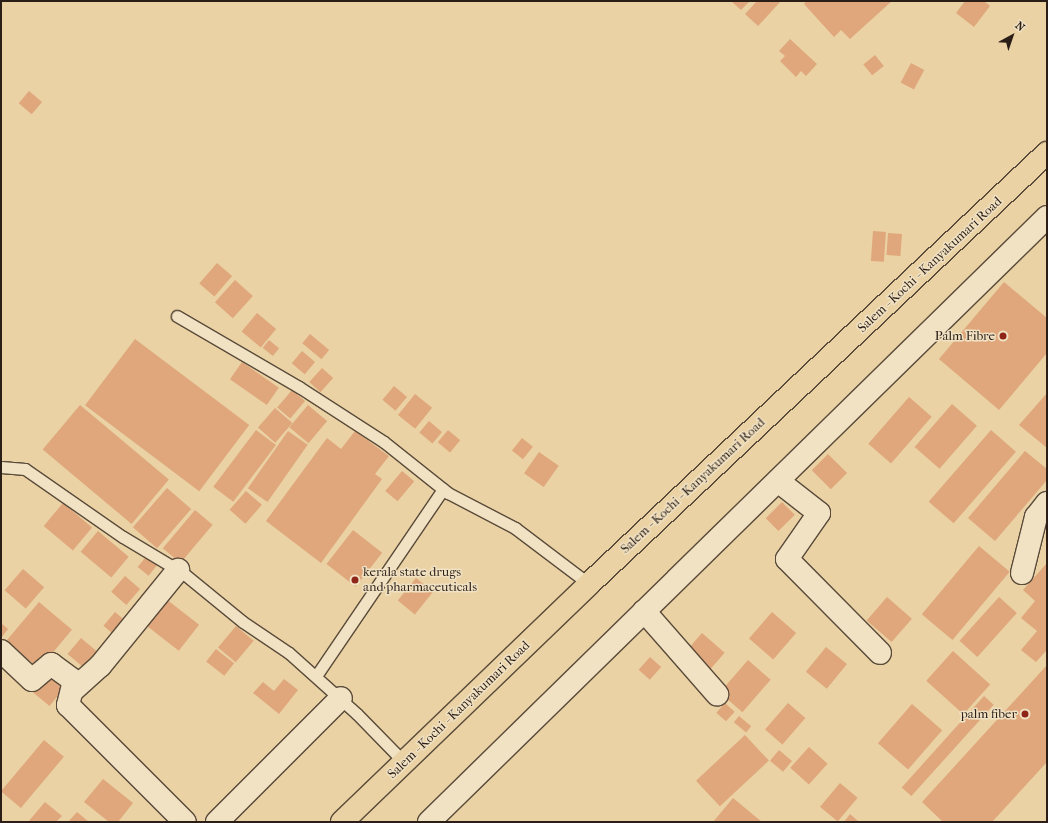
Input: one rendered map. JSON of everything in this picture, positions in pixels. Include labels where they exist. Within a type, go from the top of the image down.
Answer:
[{"type":"highway","name":"Salem - Kochi - Kanyakumari Road","points":[[342,822],[589,584],[1047,153]]},
{"type":"street","points":[[428,822],[1047,217]]},
{"type":"street","points":[[778,480],[819,512],[787,559],[880,653]]},
{"type":"street","points":[[1022,573],[1036,517],[1047,503]]},
{"type":"street","points":[[72,691],[100,666],[178,570]]},
{"type":"street","points":[[644,611],[716,694]]},
{"type":"street","points":[[1,651],[32,680],[51,664],[74,681],[68,705],[185,822]]},
{"type":"street","points":[[217,822],[340,698]]},
{"type":"lane","points":[[177,316],[299,387],[384,442],[443,490],[515,528],[589,584]]},
{"type":"lane","points":[[1,467],[25,469],[123,537],[178,570],[243,622],[289,652],[340,698],[405,762]]},
{"type":"lane","points":[[316,676],[443,490]]},
{"type":"building","points":[[731,1],[750,1],[741,10]]},
{"type":"building","points":[[757,1],[781,1],[758,26],[745,14]]},
{"type":"building","points":[[806,1],[892,1],[850,39],[841,30],[834,37],[804,4]]},
{"type":"building","points":[[965,1],[984,1],[990,6],[974,27],[956,13]]},
{"type":"building","points":[[790,39],[817,64],[806,76],[801,71],[796,77],[780,61],[785,56],[779,51]]},
{"type":"building","points":[[875,55],[884,66],[872,75],[863,64]]},
{"type":"building","points":[[911,63],[924,70],[914,89],[901,82]]},
{"type":"building","points":[[29,91],[42,102],[32,114],[19,103]]},
{"type":"building","points":[[873,231],[886,232],[884,262],[871,261]]},
{"type":"building","points":[[888,233],[902,234],[900,256],[886,255]]},
{"type":"building","points":[[217,263],[232,276],[214,296],[199,283]]},
{"type":"building","points":[[235,280],[253,296],[233,318],[215,302]]},
{"type":"building","name":"Palm Fibre","points":[[1004,282],[1047,318],[1047,353],[999,410],[939,359]]},
{"type":"building","points":[[257,313],[276,329],[261,347],[242,331]]},
{"type":"building","points":[[310,334],[329,350],[321,359],[302,343]]},
{"type":"building","points":[[135,339],[249,425],[199,491],[85,405]]},
{"type":"building","points":[[269,340],[279,348],[273,356],[263,348]]},
{"type":"building","points":[[302,351],[315,362],[305,374],[292,363]]},
{"type":"building","points":[[242,362],[279,388],[267,405],[230,379]]},
{"type":"building","points":[[322,368],[333,378],[320,392],[309,382]]},
{"type":"building","points":[[394,386],[407,397],[395,411],[382,400]]},
{"type":"building","points":[[292,390],[305,401],[290,419],[277,408]]},
{"type":"building","points":[[1047,393],[1047,448],[1019,425]]},
{"type":"building","points":[[415,394],[432,408],[415,429],[398,415]]},
{"type":"building","points":[[909,397],[932,417],[891,463],[868,444]]},
{"type":"building","points":[[952,404],[977,426],[940,469],[915,447]]},
{"type":"building","points":[[80,405],[169,480],[132,524],[43,449]]},
{"type":"building","points":[[308,405],[327,421],[309,443],[289,427]]},
{"type":"building","points":[[275,408],[292,423],[275,443],[258,428]]},
{"type":"building","points":[[429,421],[442,432],[432,443],[419,432]]},
{"type":"building","points":[[256,430],[276,445],[233,502],[213,487]]},
{"type":"building","points":[[448,430],[460,440],[450,453],[438,442]]},
{"type":"building","points":[[991,430],[1016,452],[954,523],[929,502]]},
{"type":"building","points":[[288,431],[308,445],[268,502],[248,488]]},
{"type":"building","points":[[355,431],[389,456],[375,474],[382,479],[321,563],[266,521],[327,438],[341,449]]},
{"type":"building","points":[[522,438],[533,447],[523,459],[512,450]]},
{"type":"building","points":[[1025,451],[1047,469],[1047,480],[995,541],[968,518]]},
{"type":"building","points":[[539,452],[559,466],[544,487],[524,473]]},
{"type":"building","points":[[828,454],[847,473],[831,489],[812,470]]},
{"type":"building","points":[[402,471],[414,481],[398,501],[385,491]]},
{"type":"building","points":[[167,488],[191,509],[157,548],[133,527]]},
{"type":"building","points":[[246,491],[262,505],[245,524],[230,510]]},
{"type":"building","points":[[782,502],[795,515],[778,531],[766,518]]},
{"type":"building","points":[[63,503],[92,527],[73,550],[44,526]]},
{"type":"building","points":[[195,510],[213,525],[180,563],[163,548]]},
{"type":"building","points":[[353,530],[382,553],[356,587],[327,564]]},
{"type":"building","points":[[98,531],[129,557],[111,577],[81,552]]},
{"type":"building","points":[[979,546],[1010,572],[952,640],[922,614]]},
{"type":"building","points":[[149,553],[160,562],[149,576],[138,567]]},
{"type":"building","points":[[1047,563],[1047,650],[1036,662],[1021,650],[1037,631],[1021,618],[1035,601],[1023,590]]},
{"type":"building","points":[[23,569],[44,587],[26,609],[5,590]]},
{"type":"building","points":[[125,576],[140,589],[126,605],[111,592]]},
{"type":"building","points":[[416,578],[433,592],[415,614],[398,601]]},
{"type":"building","points":[[887,597],[912,619],[892,642],[867,620]]},
{"type":"building","points":[[999,597],[1017,613],[977,657],[960,641]]},
{"type":"building","points":[[166,599],[199,625],[179,651],[146,625]]},
{"type":"building","points":[[39,602],[72,630],[39,669],[6,641]]},
{"type":"building","points":[[115,612],[128,623],[116,637],[103,626]]},
{"type":"building","points":[[772,612],[796,633],[773,659],[749,638]]},
{"type":"building","points":[[1,623],[8,629],[1,638]]},
{"type":"building","points":[[236,626],[254,641],[236,662],[218,647]]},
{"type":"building","points":[[702,633],[725,653],[711,669],[688,649]]},
{"type":"building","points":[[81,638],[101,655],[87,671],[68,654]]},
{"type":"building","points":[[826,647],[847,664],[827,689],[806,672]]},
{"type":"building","points":[[216,649],[234,663],[224,676],[206,662]]},
{"type":"building","points":[[953,651],[990,684],[963,714],[926,681]]},
{"type":"building","points":[[650,657],[661,667],[650,680],[639,670]]},
{"type":"building","points":[[748,660],[771,680],[742,712],[720,692]]},
{"type":"building","name":"palm fiber","points":[[1047,665],[1047,762],[992,822],[943,822],[922,802]]},
{"type":"building","points":[[52,668],[69,682],[50,706],[32,692]]},
{"type":"building","points":[[284,679],[298,690],[279,714],[253,693],[263,682],[274,691]]},
{"type":"building","points":[[984,696],[994,705],[911,796],[902,787]]},
{"type":"building","points":[[725,703],[735,712],[726,721],[716,713]]},
{"type":"building","points":[[788,703],[805,718],[782,745],[765,729]]},
{"type":"building","points":[[912,704],[942,730],[908,769],[878,743]]},
{"type":"building","points":[[739,716],[751,726],[746,732],[734,722]]},
{"type":"building","points":[[745,735],[769,761],[720,806],[696,781]]},
{"type":"building","points":[[44,740],[64,757],[21,808],[1,791]]},
{"type":"building","points":[[809,747],[828,764],[809,785],[790,768]]},
{"type":"building","points":[[779,750],[792,761],[783,772],[770,761]]},
{"type":"building","points":[[103,779],[133,803],[118,822],[109,822],[84,802]]},
{"type":"building","points":[[840,783],[858,798],[838,822],[820,807]]},
{"type":"building","points":[[733,798],[762,822],[713,822]]},
{"type":"building","points":[[45,802],[62,816],[56,822],[28,822]]},
{"type":"building","points":[[77,812],[89,822],[68,822]]},
{"type":"building","points":[[850,814],[859,822],[844,822]]},
{"type":"place","name":"Palm Fibre","points":[[1003,336]]},
{"type":"place","name":"kerala state drugs and pharmaceuticals","points":[[355,580]]},
{"type":"place","name":"palm fiber","points":[[1025,714]]}]
